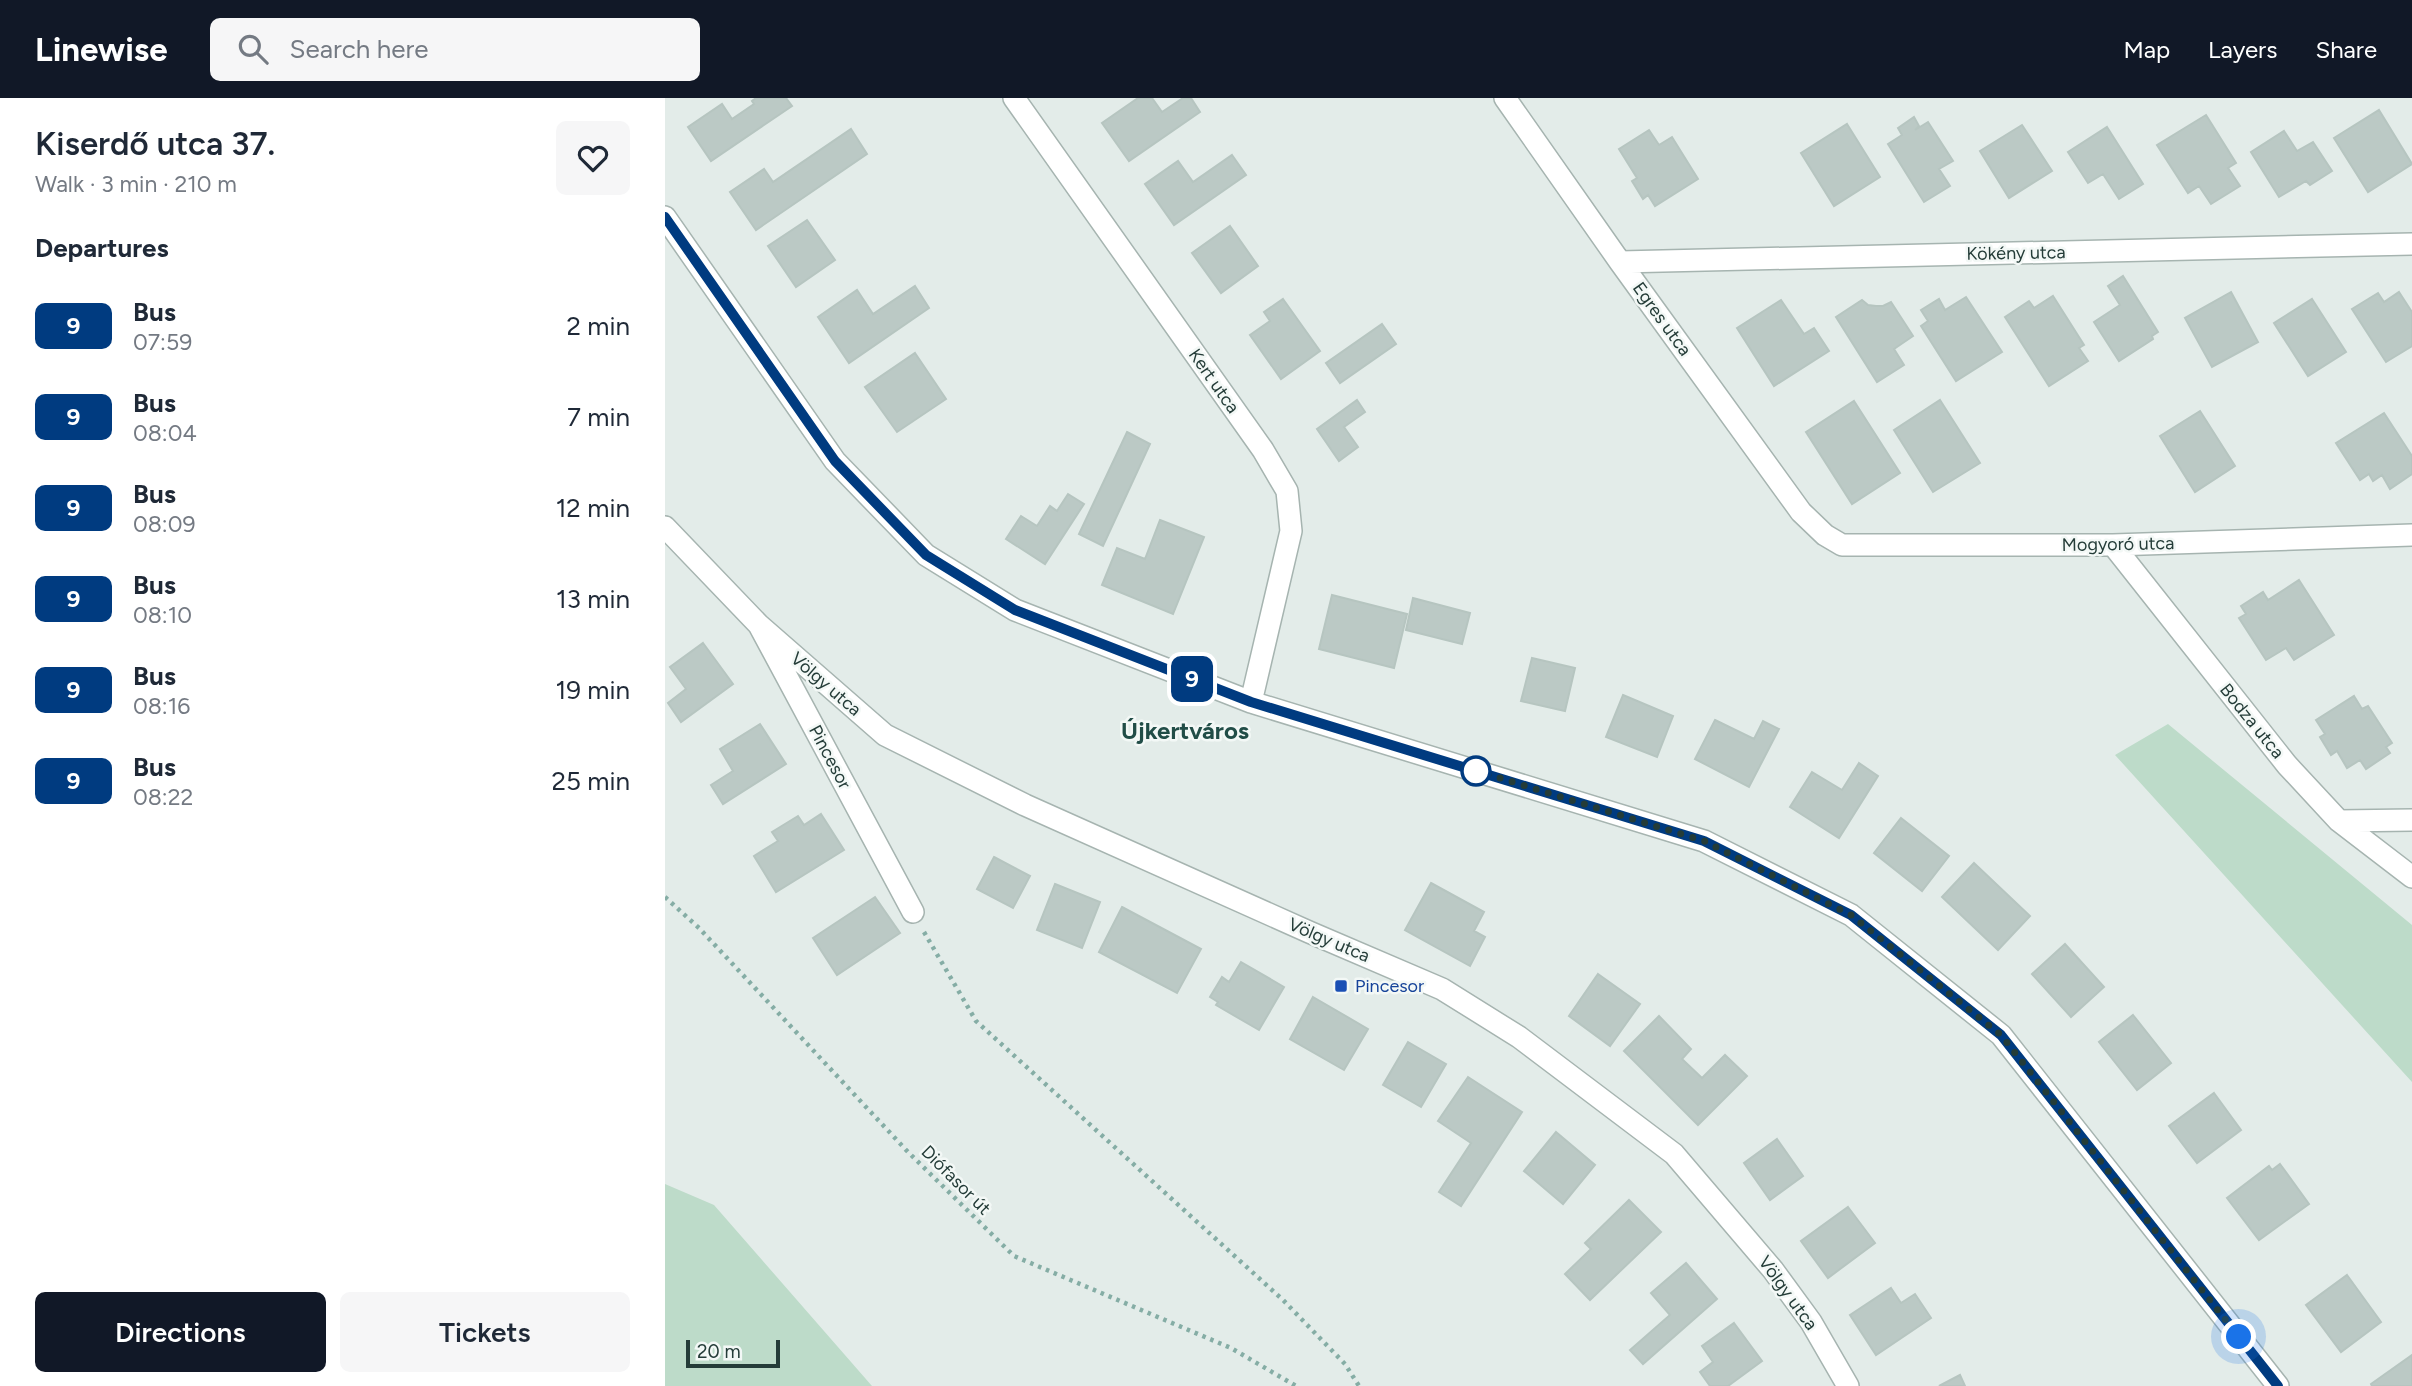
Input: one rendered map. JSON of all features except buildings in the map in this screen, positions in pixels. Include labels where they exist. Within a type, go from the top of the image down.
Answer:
[{"type":"street","name":"Kert utca","points":[[1014,98],[1263,450],[1287,491],[1291,531],[1251,702]]},
{"type":"street","name":"Egres utca","points":[[1505,98],[1801,512],[1825,535]]},
{"type":"street","points":[[665,217],[835,461],[926,555],[1015,610],[1251,702],[1704,841],[1851,915],[2001,1035],[2278,1386]]},
{"type":"street","name":"Kökény utca","points":[[1620,262],[2412,244]]},
{"type":"street","name":"Pincesor","points":[[665,527],[759,625],[913,912]]},
{"type":"street","name":"Mogyoró utca","points":[[1825,535],[1842,545],[2113,545],[2412,535]]},
{"type":"street","name":"Bodza utca","points":[[2113,545],[2287,765],[2339,821],[2412,877]]},
{"type":"street","name":"Völgy utca","points":[[759,625],[885,735],[1025,805],[1442,989],[1519,1037],[1618,1109],[1674,1154],[1773,1270],[1804,1311],[1848,1386]]},
{"type":"street","points":[[2339,821],[2412,820]]},
{"type":"path","name":"Diófasor út","points":[[665,897],[699,928],[908,1152],[1014,1256],[1231,1348],[1296,1386]]},
{"type":"path","points":[[913,912],[976,1021],[1283,1300],[1345,1364],[1359,1386]]},
{"type":"green space","points":[[2168,724],[2412,925],[2412,1082],[2115,755]]},
{"type":"green space","points":[[665,1184],[714,1205],[872,1386],[665,1386]]},
{"type":"bus line","name":"9","points":[[665,217],[835,461],[926,555],[1015,610],[1251,702],[1704,841],[1851,915],[2001,1035],[2278,1386]]},
{"type":"place","name":"Pincesor","points":[[1341,986]]},
{"type":"district","name":"Újkertváros","points":[[1185,731]]},
{"type":"route","points":[[1476,771],[1464,767],[1704,841],[1851,915],[2001,1035],[2239,1337]]}]
